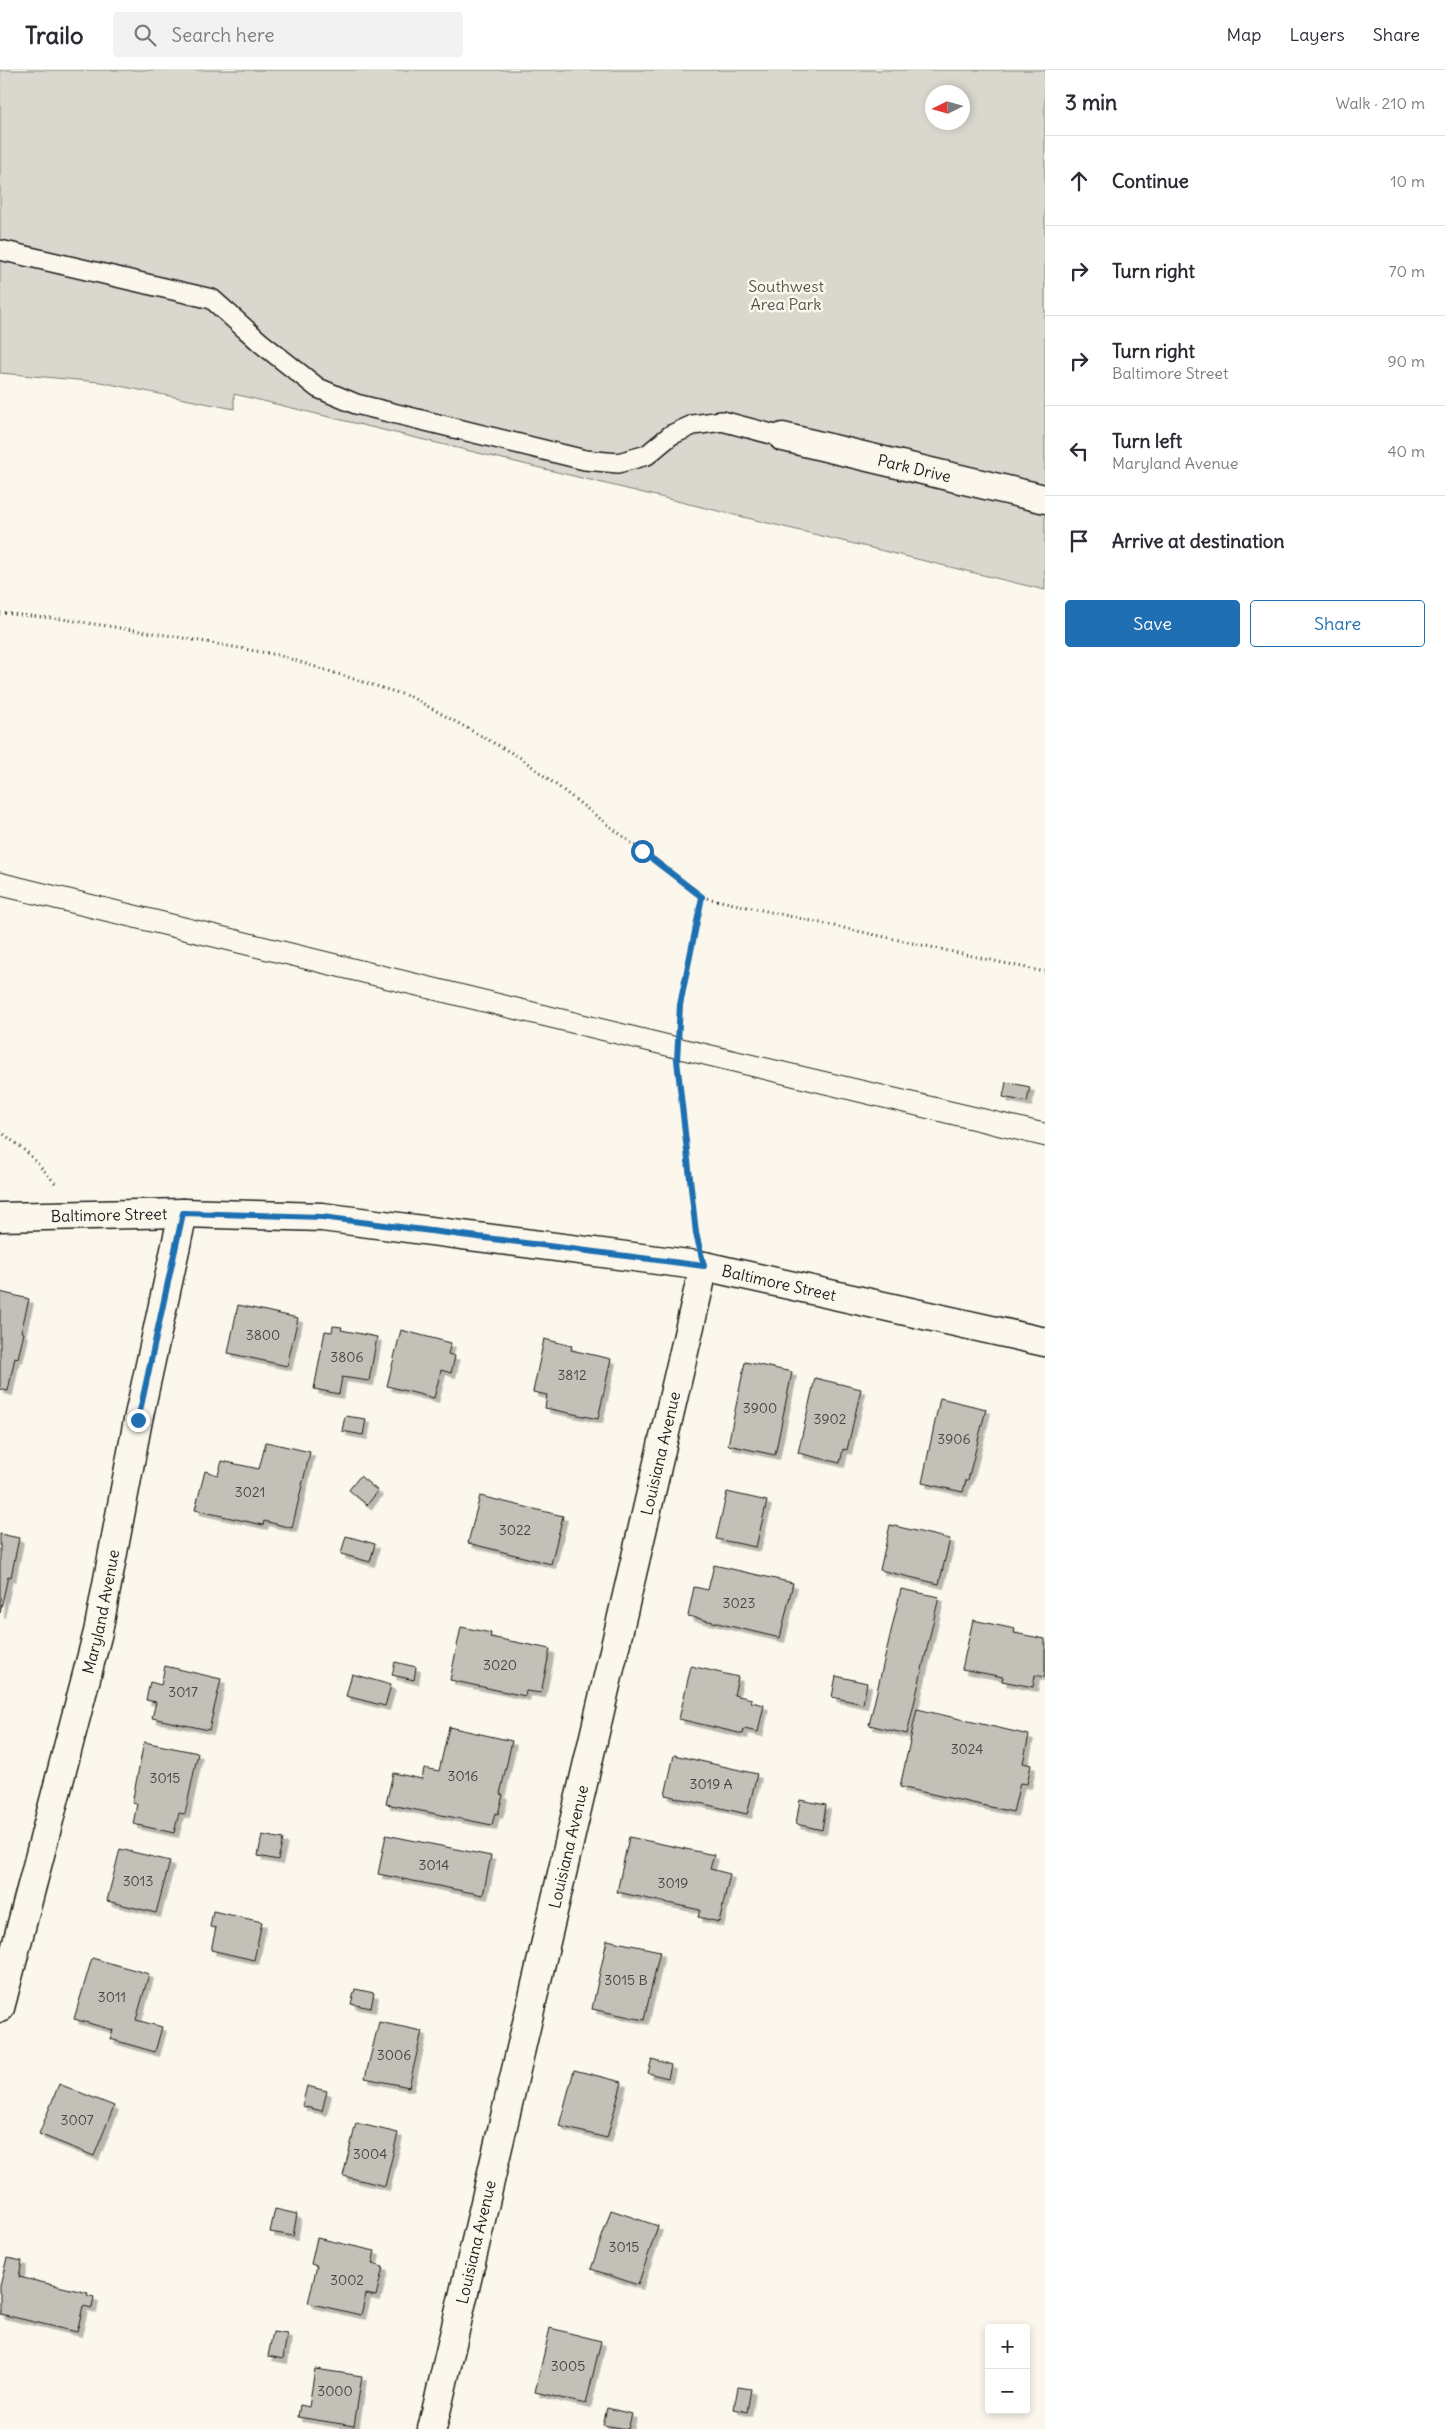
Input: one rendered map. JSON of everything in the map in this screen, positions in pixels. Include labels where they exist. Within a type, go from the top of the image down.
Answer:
[{"type":"street","name":"Park Drive","points":[[783,437],[1045,499]]},
{"type":"street","name":"Baltimore Street","points":[[0,1217],[183,1213],[322,1217],[704,1266],[1045,1342]]},
{"type":"street","name":"Maryland Avenue","points":[[0,2008],[98,1632],[138,1420],[183,1213]]},
{"type":"street","name":"Louisiana Avenue","points":[[432,2429],[704,1266]]},
{"type":"lane","points":[[0,250],[212,300],[261,343],[318,388],[356,404],[585,460],[618,463],[647,455],[671,435],[693,425],[722,421],[783,437]]},
{"type":"path","points":[[0,613],[62,619],[278,655],[411,697],[521,758],[702,897],[1045,972]]},
{"type":"path","points":[[702,897],[680,1005],[677,1060],[696,1233],[704,1266]]},
{"type":"path","points":[[0,1131],[29,1154],[57,1186],[94,1215]]},
{"type":"green space","name":"Southwest Area Park","points":[[0,70],[1045,70],[1045,590],[234,394],[234,409],[100,382],[0,373]]},
{"type":"building","points":[[1006,1082],[1030,1087],[1027,1102],[1003,1097]]},
{"type":"building","points":[[0,1292],[29,1299],[21,1332],[24,1333],[18,1358],[15,1357],[8,1391],[0,1389]]},
{"type":"building","points":[[238,1305],[298,1318],[287,1366],[228,1353]]},
{"type":"building","points":[[333,1326],[342,1327],[341,1330],[377,1337],[369,1381],[342,1377],[339,1394],[314,1389],[325,1331],[332,1332]]},
{"type":"building","points":[[401,1330],[451,1343],[448,1354],[455,1356],[451,1373],[441,1370],[434,1398],[387,1386]]},
{"type":"building","points":[[544,1339],[572,1346],[571,1350],[611,1359],[598,1419],[545,1408],[547,1395],[533,1392]]},
{"type":"building","points":[[745,1362],[792,1372],[775,1455],[728,1445]]},
{"type":"building","points":[[815,1378],[861,1389],[847,1450],[843,1449],[840,1463],[798,1453]]},
{"type":"building","points":[[940,1398],[986,1409],[968,1480],[966,1480],[963,1492],[922,1483]]},
{"type":"building","points":[[345,1416],[366,1419],[363,1435],[342,1431]]},
{"type":"building","points":[[266,1442],[310,1452],[292,1528],[264,1521],[263,1525],[195,1510],[205,1471],[218,1475],[222,1461],[259,1469]]},
{"type":"building","points":[[360,1476],[378,1491],[367,1505],[349,1490]]},
{"type":"building","points":[[727,1492],[767,1501],[756,1547],[716,1539]]},
{"type":"building","points":[[480,1496],[563,1516],[551,1564],[468,1543]]},
{"type":"building","points":[[890,1525],[950,1539],[939,1584],[880,1570]]},
{"type":"building","points":[[0,1534],[19,1538],[11,1577],[8,1576],[0,1613]]},
{"type":"building","points":[[346,1536],[375,1544],[370,1562],[341,1554]]},
{"type":"building","points":[[714,1565],[793,1583],[780,1638],[688,1616],[694,1587],[708,1590]]},
{"type":"building","points":[[901,1589],[939,1597],[907,1734],[869,1725]]},
{"type":"building","points":[[973,1620],[1015,1629],[1014,1633],[1045,1639],[1045,1677],[1035,1675],[1033,1687],[1002,1681],[1003,1677],[962,1669]]},
{"type":"building","points":[[461,1627],[491,1633],[490,1637],[550,1649],[541,1693],[526,1691],[525,1696],[450,1680]]},
{"type":"building","points":[[395,1662],[416,1667],[414,1680],[392,1675]]},
{"type":"building","points":[[165,1666],[221,1679],[209,1730],[152,1718],[156,1702],[146,1700],[150,1682],[161,1685]]},
{"type":"building","points":[[691,1666],[738,1677],[734,1695],[752,1699],[751,1702],[764,1705],[758,1732],[744,1729],[743,1734],[679,1719]]},
{"type":"building","points":[[352,1674],[391,1685],[385,1706],[346,1696]]},
{"type":"building","points":[[836,1676],[867,1683],[863,1704],[832,1697]]},
{"type":"building","points":[[917,1709],[1029,1735],[1023,1763],[1031,1765],[1027,1784],[1020,1783],[1013,1812],[900,1787]]},
{"type":"building","points":[[449,1727],[512,1741],[500,1794],[503,1795],[498,1814],[495,1813],[492,1825],[386,1804],[393,1773],[422,1779],[424,1768],[439,1771]]},
{"type":"building","points":[[144,1742],[198,1753],[185,1814],[179,1813],[174,1833],[133,1824],[137,1804],[132,1803]]},
{"type":"building","points":[[674,1755],[757,1774],[747,1814],[665,1795]]},
{"type":"building","points":[[800,1800],[826,1805],[822,1830],[796,1824]]},
{"type":"building","points":[[262,1835],[283,1839],[278,1860],[258,1856]]},
{"type":"building","points":[[386,1835],[491,1856],[483,1895],[378,1874]]},
{"type":"building","points":[[629,1837],[714,1855],[710,1869],[730,1874],[719,1922],[698,1917],[700,1910],[617,1892]]},
{"type":"building","points":[[120,1849],[170,1861],[156,1913],[107,1901]]},
{"type":"building","points":[[213,1911],[262,1922],[254,1960],[211,1950],[216,1928],[210,1927]]},
{"type":"building","points":[[607,1940],[660,1951],[644,2020],[592,2009]]},
{"type":"building","points":[[92,1958],[149,1974],[136,2020],[162,2027],[155,2052],[110,2039],[113,2030],[74,2019]]},
{"type":"building","points":[[355,1989],[374,1993],[371,2008],[351,2004]]},
{"type":"building","points":[[379,2022],[422,2031],[409,2087],[365,2078]]},
{"type":"building","points":[[652,2059],[671,2065],[668,2078],[648,2073]]},
{"type":"building","points":[[574,2070],[622,2082],[607,2138],[559,2126]]},
{"type":"building","points":[[59,2084],[114,2106],[94,2156],[39,2134]]},
{"type":"building","points":[[307,2086],[327,2091],[322,2111],[302,2106]]},
{"type":"building","points":[[356,2123],[398,2133],[385,2186],[343,2176]]},
{"type":"building","points":[[275,2209],[297,2214],[293,2236],[270,2232]]},
{"type":"building","points":[[611,2210],[658,2226],[638,2285],[591,2269]]},
{"type":"building","points":[[317,2238],[375,2251],[372,2264],[383,2267],[376,2296],[366,2294],[361,2315],[308,2303],[317,2266],[311,2264]]},
{"type":"building","points":[[7,2258],[22,2261],[19,2277],[88,2293],[87,2295],[94,2297],[92,2308],[83,2306],[77,2332],[0,2314],[0,2286]]},
{"type":"building","points":[[550,2328],[601,2341],[586,2404],[535,2392]]},
{"type":"building","points":[[273,2332],[287,2334],[283,2359],[268,2356]]},
{"type":"building","points":[[315,2369],[362,2376],[354,2426],[298,2417],[300,2405],[309,2407]]},
{"type":"building","points":[[738,2387],[751,2389],[747,2412],[734,2409]]},
{"type":"building","points":[[607,2408],[632,2414],[628,2429],[603,2425]]},
{"type":"tram line","points":[[0,872],[678,1037],[1045,1123]]},
{"type":"tram line","points":[[0,896],[1045,1147]]},
{"type":"route","points":[[138,1420],[183,1213],[322,1217],[704,1266],[696,1233],[677,1060],[680,1005],[702,897],[642,851]]}]
